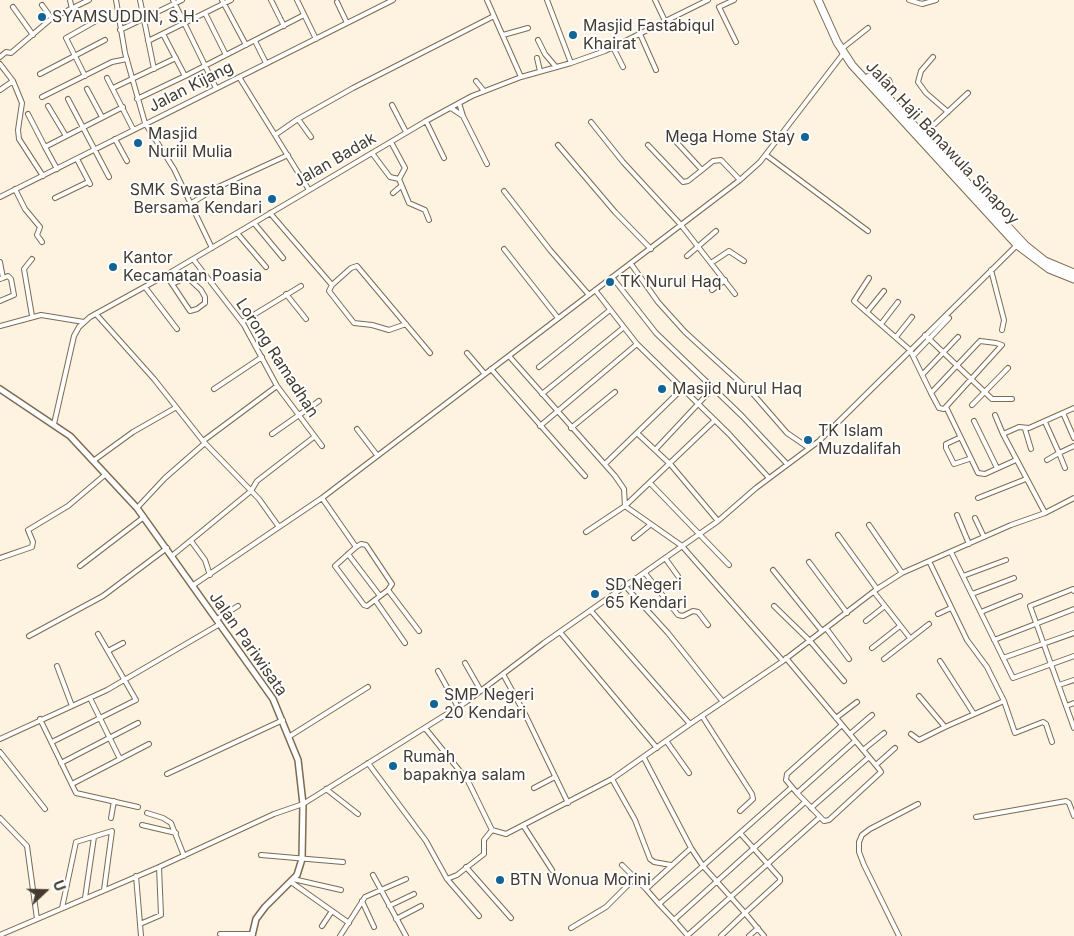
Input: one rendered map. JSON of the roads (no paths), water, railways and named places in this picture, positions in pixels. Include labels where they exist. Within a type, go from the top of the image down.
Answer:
[{"type":"highway","name":"Jalan Haji Banawula Sinapoy","points":[[818,0],[843,51],[853,64],[1017,245],[1050,269],[1074,279]]},
{"type":"highway","name":"Jalan Haji Banawula Sinapoy","points":[[822,0],[843,51]]},
{"type":"highway","name":"Jalan Haji Banawula Sinapoy","points":[[853,64],[924,134],[1032,255],[1074,273]]},
{"type":"street","points":[[70,0],[72,8]]},
{"type":"street","points":[[0,57],[6,52],[11,53],[52,19],[88,0]]},
{"type":"street","points":[[116,0],[120,30],[127,59],[146,123],[174,169],[212,248]]},
{"type":"street","points":[[140,0],[154,69]]},
{"type":"street","points":[[120,30],[174,2],[182,0]]},
{"type":"street","points":[[148,41],[223,2],[231,0]]},
{"type":"street","points":[[271,0],[284,26]]},
{"type":"street","points":[[297,0],[316,39]]},
{"type":"street","name":"Jalan Kijang","points":[[0,197],[393,0]]},
{"type":"street","points":[[487,0],[521,77]]},
{"type":"street","points":[[548,0],[571,63]]},
{"type":"street","points":[[655,0],[665,21]]},
{"type":"street","name":"Jalan Badak","points":[[54,424],[74,336],[84,322],[96,314],[212,248],[426,120],[484,90],[540,71],[571,63],[612,47],[700,2],[708,0]]},
{"type":"street","points":[[716,0],[736,42]]},
{"type":"street","points":[[719,7],[734,0]]},
{"type":"street","points":[[908,0],[922,4],[936,0]]},
{"type":"street","points":[[174,2],[216,88]]},
{"type":"street","points":[[223,2],[246,45]]},
{"type":"street","points":[[337,2],[347,23]]},
{"type":"street","points":[[42,5],[52,19]]},
{"type":"street","points":[[13,7],[34,35]]},
{"type":"street","points":[[205,13],[226,55]]},
{"type":"street","points":[[138,99],[304,15]]},
{"type":"street","points":[[275,134],[298,119],[494,16]]},
{"type":"street","points":[[85,76],[66,38],[96,21]]},
{"type":"street","points":[[503,35],[528,28]]},
{"type":"street","points":[[192,586],[322,498],[377,454],[740,180],[766,155],[843,51],[868,28]]},
{"type":"street","points":[[163,34],[185,76]]},
{"type":"street","points":[[640,34],[656,70]]},
{"type":"street","points":[[40,74],[105,40]]},
{"type":"street","points":[[538,40],[545,54],[556,67]]},
{"type":"street","points":[[255,41],[266,63]]},
{"type":"street","points":[[612,47],[623,67]]},
{"type":"street","points":[[933,56],[921,71],[918,82],[926,93],[948,112]]},
{"type":"street","points":[[113,88],[176,58]]},
{"type":"street","points":[[537,58],[540,71]]},
{"type":"street","points":[[42,98],[112,62],[127,59]]},
{"type":"street","points":[[0,64],[13,81],[22,103],[18,130],[19,139],[43,176]]},
{"type":"street","points":[[239,77],[309,190]]},
{"type":"street","points":[[107,78],[133,130]]},
{"type":"street","points":[[887,96],[892,88],[889,80]]},
{"type":"street","points":[[0,90],[13,81]]},
{"type":"street","points":[[476,81],[484,90]]},
{"type":"street","points":[[87,89],[102,117]]},
{"type":"street","points":[[924,134],[968,93]]},
{"type":"street","points":[[68,99],[96,149],[109,177]]},
{"type":"street","points":[[459,103],[463,116],[487,164]]},
{"type":"street","points":[[392,105],[406,132]]},
{"type":"street","points":[[48,106],[66,136]]},
{"type":"street","points":[[46,147],[123,107]]},
{"type":"street","points":[[451,108],[463,116]]},
{"type":"street","points":[[28,114],[57,169]]},
{"type":"street","points":[[298,119],[311,137]]},
{"type":"street","points":[[426,120],[444,158]]},
{"type":"street","points":[[591,122],[623,162],[681,225],[735,294]]},
{"type":"street","points":[[668,133],[702,170]]},
{"type":"street","points":[[115,139],[127,161]]},
{"type":"street","points":[[391,142],[405,168],[399,179],[409,204],[424,210],[430,220]]},
{"type":"street","points":[[558,145],[615,212],[651,249]]},
{"type":"street","points":[[648,145],[682,182],[688,182],[714,161],[721,160],[740,180]]},
{"type":"street","points":[[372,153],[390,177],[399,179]]},
{"type":"street","points":[[190,204],[216,188],[288,155]]},
{"type":"street","points":[[766,155],[868,231]]},
{"type":"street","points":[[55,198],[89,183],[76,159]]},
{"type":"street","points":[[393,193],[401,186]]},
{"type":"street","points":[[15,190],[25,209],[39,224],[40,228],[37,235],[42,242]]},
{"type":"street","points":[[504,191],[550,250],[589,295]]},
{"type":"street","points":[[270,213],[332,285]]},
{"type":"street","points":[[254,222],[283,258]]},
{"type":"street","points":[[687,256],[716,231]]},
{"type":"street","points":[[237,233],[266,267]]},
{"type":"street","points":[[0,936],[11,933],[37,919],[184,856],[242,828],[303,804],[458,707],[560,632],[718,521],[769,478],[841,422],[910,350],[1017,245]]},
{"type":"street","points":[[504,249],[558,318]]},
{"type":"street","points":[[711,263],[729,251],[744,261]]},
{"type":"street","points":[[32,259],[24,269],[32,316]]},
{"type":"street","name":"Lorong Ramadhan","points":[[193,259],[242,322],[276,386],[322,446]]},
{"type":"street","points":[[0,262],[2,278],[8,276],[11,279],[14,295],[0,301]]},
{"type":"street","points":[[631,264],[658,302],[684,332],[754,395],[787,433],[809,448]]},
{"type":"street","points":[[406,324],[389,330],[372,325],[354,323],[330,291],[332,285],[351,268],[357,266],[406,324],[430,353]]},
{"type":"street","points":[[991,270],[1002,313],[1002,330]]},
{"type":"street","points":[[166,275],[172,284],[190,311],[197,309],[205,303],[206,298],[201,290],[187,277],[172,284]]},
{"type":"street","points":[[612,277],[649,326],[787,464]]},
{"type":"street","points":[[869,278],[854,300],[910,350],[937,407],[942,410],[972,380],[1002,344],[981,341],[931,393]]},
{"type":"street","points":[[712,290],[725,280]]},
{"type":"street","points":[[242,322],[301,286]]},
{"type":"street","points":[[145,287],[177,329]]},
{"type":"street","points":[[595,290],[637,344],[715,420],[769,478]]},
{"type":"street","points":[[867,312],[884,291]]},
{"type":"street","points":[[286,294],[306,319]]},
{"type":"street","points":[[881,324],[898,302]]},
{"type":"street","points":[[539,367],[610,310]]},
{"type":"street","points":[[96,314],[154,379],[175,408],[204,442],[251,491],[279,526]]},
{"type":"street","points":[[0,326],[32,316],[44,315],[84,322]]},
{"type":"street","points":[[896,337],[912,317]]},
{"type":"street","points":[[913,356],[949,318]]},
{"type":"street","points":[[542,394],[624,328]]},
{"type":"street","points":[[925,335],[996,401],[1012,399]]},
{"type":"street","points":[[923,374],[958,337]]},
{"type":"street","points":[[540,426],[637,344]]},
{"type":"street","points":[[467,353],[484,373]]},
{"type":"street","points":[[509,356],[621,483],[626,496],[625,506]]},
{"type":"street","points":[[214,390],[262,357]]},
{"type":"street","points":[[972,405],[1008,368]]},
{"type":"street","points":[[491,369],[585,476]]},
{"type":"street","points":[[137,508],[165,478],[204,442],[276,386]]},
{"type":"street","points":[[655,450],[713,388]]},
{"type":"street","name":"Jalan Pariwisata","points":[[0,389],[54,424],[106,474],[137,508],[173,555],[192,586],[273,699],[290,736],[298,760],[303,804],[302,859]]},
{"type":"street","points":[[605,464],[638,434],[682,389]]},
{"type":"street","points":[[571,428],[615,392]]},
{"type":"street","points":[[272,434],[319,400]]},
{"type":"street","points":[[946,406],[969,459],[981,475],[1016,460]]},
{"type":"street","points":[[93,461],[133,432],[175,408]]},
{"type":"street","points":[[1003,434],[1018,427],[1025,429],[1045,422],[1074,408]]},
{"type":"street","points":[[1063,413],[1074,438]]},
{"type":"street","points":[[996,415],[1003,434],[1026,480],[1045,512]]},
{"type":"street","points":[[586,532],[625,506],[715,420]]},
{"type":"street","points":[[974,421],[997,468]]},
{"type":"street","points":[[1045,422],[1065,468]]},
{"type":"street","points":[[358,429],[377,454]]},
{"type":"street","points":[[1025,429],[1031,449]]},
{"type":"street","points":[[638,434],[670,465],[718,521]]},
{"type":"street","points":[[173,555],[251,491],[257,481],[314,437]]},
{"type":"street","points":[[959,438],[946,444],[946,448],[954,464],[969,459]]},
{"type":"street","points":[[1047,460],[1074,446]]},
{"type":"street","points":[[0,558],[32,547],[33,542],[28,530],[68,506],[106,474]]},
{"type":"street","points":[[978,498],[1026,480]]},
{"type":"street","points":[[650,483],[729,565]]},
{"type":"street","points":[[322,498],[356,547]]},
{"type":"street","points":[[425,728],[468,781],[492,830],[506,834],[568,803],[644,758],[690,724],[785,660],[876,590],[902,574],[1074,498]]},
{"type":"street","points":[[625,506],[682,546],[785,660],[850,734],[876,765],[880,772],[879,775],[827,822],[805,802],[786,780],[787,774],[842,725]]},
{"type":"street","points":[[958,515],[969,544]]},
{"type":"street","points":[[80,566],[144,516]]},
{"type":"street","points":[[975,518],[984,537]]},
{"type":"street","points":[[634,538],[650,525]]},
{"type":"street","points":[[869,525],[902,574]]},
{"type":"street","points":[[838,536],[876,590],[884,606],[910,638]]},
{"type":"street","points":[[191,541],[205,560],[210,575]]},
{"type":"street","points":[[361,544],[366,546],[392,582],[388,590],[368,606],[364,605],[335,566],[356,547],[361,544]]},
{"type":"street","points":[[29,636],[103,596],[167,548]]},
{"type":"street","points":[[951,552],[1013,678],[1074,656]]},
{"type":"street","points":[[348,554],[380,596]]},
{"type":"street","points":[[665,558],[678,576]]},
{"type":"street","points":[[963,576],[1006,560]]},
{"type":"street","points":[[929,561],[967,640],[987,667],[1004,701],[1015,732],[1043,722],[1046,724],[1052,742]]},
{"type":"street","points":[[808,562],[847,613]]},
{"type":"street","points":[[773,570],[849,659]]},
{"type":"street","points":[[645,573],[678,614],[682,616],[698,612],[708,626]]},
{"type":"street","points":[[972,594],[1014,578]]},
{"type":"street","points":[[626,587],[668,633],[723,702]]},
{"type":"street","points":[[388,590],[419,631]]},
{"type":"street","points":[[1073,590],[1030,606],[1074,726]]},
{"type":"street","points":[[980,612],[1020,596]]},
{"type":"street","points":[[375,600],[405,643]]},
{"type":"street","points":[[0,739],[40,719],[90,698],[126,679],[218,622],[238,606]]},
{"type":"street","points":[[774,606],[810,640],[844,681]]},
{"type":"street","points":[[866,621],[884,606]]},
{"type":"street","points":[[938,614],[951,608]]},
{"type":"street","points":[[994,640],[1074,609]]},
{"type":"street","points":[[591,611],[636,659],[690,724]]},
{"type":"street","points":[[884,659],[929,624]]},
{"type":"street","points":[[872,648],[900,626]]},
{"type":"street","points":[[560,632],[657,748]]},
{"type":"street","points":[[1003,658],[1074,633]]},
{"type":"street","points":[[52,742],[136,700],[126,679],[98,634]]},
{"type":"street","points":[[108,651],[123,643]]},
{"type":"street","points":[[940,661],[974,714]]},
{"type":"street","points":[[465,663],[481,691]]},
{"type":"street","points":[[57,666],[72,706]]},
{"type":"street","points":[[438,671],[458,707]]},
{"type":"street","points":[[503,674],[526,716],[568,803]]},
{"type":"street","points":[[1060,685],[1074,680]]},
{"type":"street","points":[[290,736],[368,688]]},
{"type":"street","points":[[920,696],[945,727]]},
{"type":"street","points":[[90,698],[120,758]]},
{"type":"street","points":[[911,734],[919,740],[1004,701]]},
{"type":"street","points":[[836,718],[856,702]]},
{"type":"street","points":[[1066,706],[1074,703]]},
{"type":"street","points":[[850,734],[872,715]]},
{"type":"street","points":[[702,716],[752,794],[753,799],[740,811]]},
{"type":"street","points":[[40,719],[79,795],[138,807]]},
{"type":"street","points":[[167,774],[283,720]]},
{"type":"street","points":[[61,763],[138,723]]},
{"type":"street","points":[[863,750],[884,732]]},
{"type":"street","points":[[797,793],[855,741]]},
{"type":"street","points":[[667,742],[689,774]]},
{"type":"street","points":[[72,784],[149,744]]},
{"type":"street","points":[[876,765],[895,748]]},
{"type":"street","points":[[0,752],[45,809]]},
{"type":"street","points":[[812,808],[869,757]]},
{"type":"street","points":[[644,758],[691,848],[703,866],[764,936]]},
{"type":"street","points":[[368,763],[426,841],[447,879],[479,916]]},
{"type":"street","points":[[534,788],[555,777]]},
{"type":"street","points":[[612,778],[635,820],[650,859],[654,862],[671,865]]},
{"type":"street","points":[[659,904],[792,787]]},
{"type":"street","points":[[326,789],[358,814]]},
{"type":"street","points":[[111,818],[114,801]]},
{"type":"street","points":[[976,816],[1066,801],[1069,803],[1074,816]]},
{"type":"street","points":[[674,920],[805,802]]},
{"type":"street","points":[[898,936],[864,865],[859,842],[862,835],[870,829],[918,804]]},
{"type":"street","points":[[146,813],[167,820],[176,833],[184,856]]},
{"type":"street","points":[[622,865],[688,936],[820,817]]},
{"type":"street","points":[[0,818],[27,846],[37,919]]},
{"type":"street","points":[[142,825],[176,833]]},
{"type":"street","points":[[523,825],[552,870]]},
{"type":"street","points":[[447,879],[466,868],[484,854],[484,840],[492,830]]},
{"type":"street","points":[[62,908],[76,842],[112,831],[104,890]]},
{"type":"street","points":[[720,936],[780,881],[780,878],[740,832]]},
{"type":"street","points":[[85,898],[94,837]]},
{"type":"street","points":[[646,889],[691,848]]},
{"type":"street","points":[[261,855],[343,862]]},
{"type":"street","points":[[220,934],[251,935],[256,920],[265,907],[300,872],[302,859]]},
{"type":"street","points":[[140,924],[162,915],[159,867]]},
{"type":"street","points":[[466,868],[511,918]]},
{"type":"street","points":[[372,875],[406,936]]},
{"type":"street","points":[[136,876],[141,936]]},
{"type":"street","points":[[340,936],[364,897],[406,878]]},
{"type":"street","points":[[572,928],[606,907],[635,878]]},
{"type":"street","points":[[292,881],[341,890]]},
{"type":"street","points":[[292,881],[349,923]]},
{"type":"street","points":[[389,906],[414,894]]},
{"type":"street","points":[[362,901],[374,927]]},
{"type":"street","points":[[396,918],[421,906]]},
{"type":"street","points":[[322,926],[332,911]]},
{"type":"street","points":[[749,936],[758,928]]},
{"type":"place","name":"SYAMSUDDIN, S.H.","points":[[42,17]]},
{"type":"place","name":"Masjid Fastabiqul Khairat","points":[[573,35]]},
{"type":"place","name":"Mega Home Stay","points":[[805,137]]},
{"type":"place","name":"Masjid Nuriil Mulia","points":[[138,143]]},
{"type":"place","name":"SMK Swasta Bina Bersama Kendari","points":[[272,199]]},
{"type":"place","name":"Kantor Kecamatan Poasia","points":[[113,267]]},
{"type":"place","name":"TK Nurul Haq","points":[[610,282]]},
{"type":"place","name":"Masjid Nurul Haq","points":[[662,389]]},
{"type":"place","name":"TK Islam Muzdalifah","points":[[808,440]]},
{"type":"place","name":"SD Negeri 65 Kendari","points":[[595,594]]},
{"type":"place","name":"SMP Negeri 20 Kendari","points":[[434,704]]},
{"type":"place","name":"Rumah bapaknya salam","points":[[393,766]]},
{"type":"place","name":"BTN Wonua Morini","points":[[500,880]]}]
